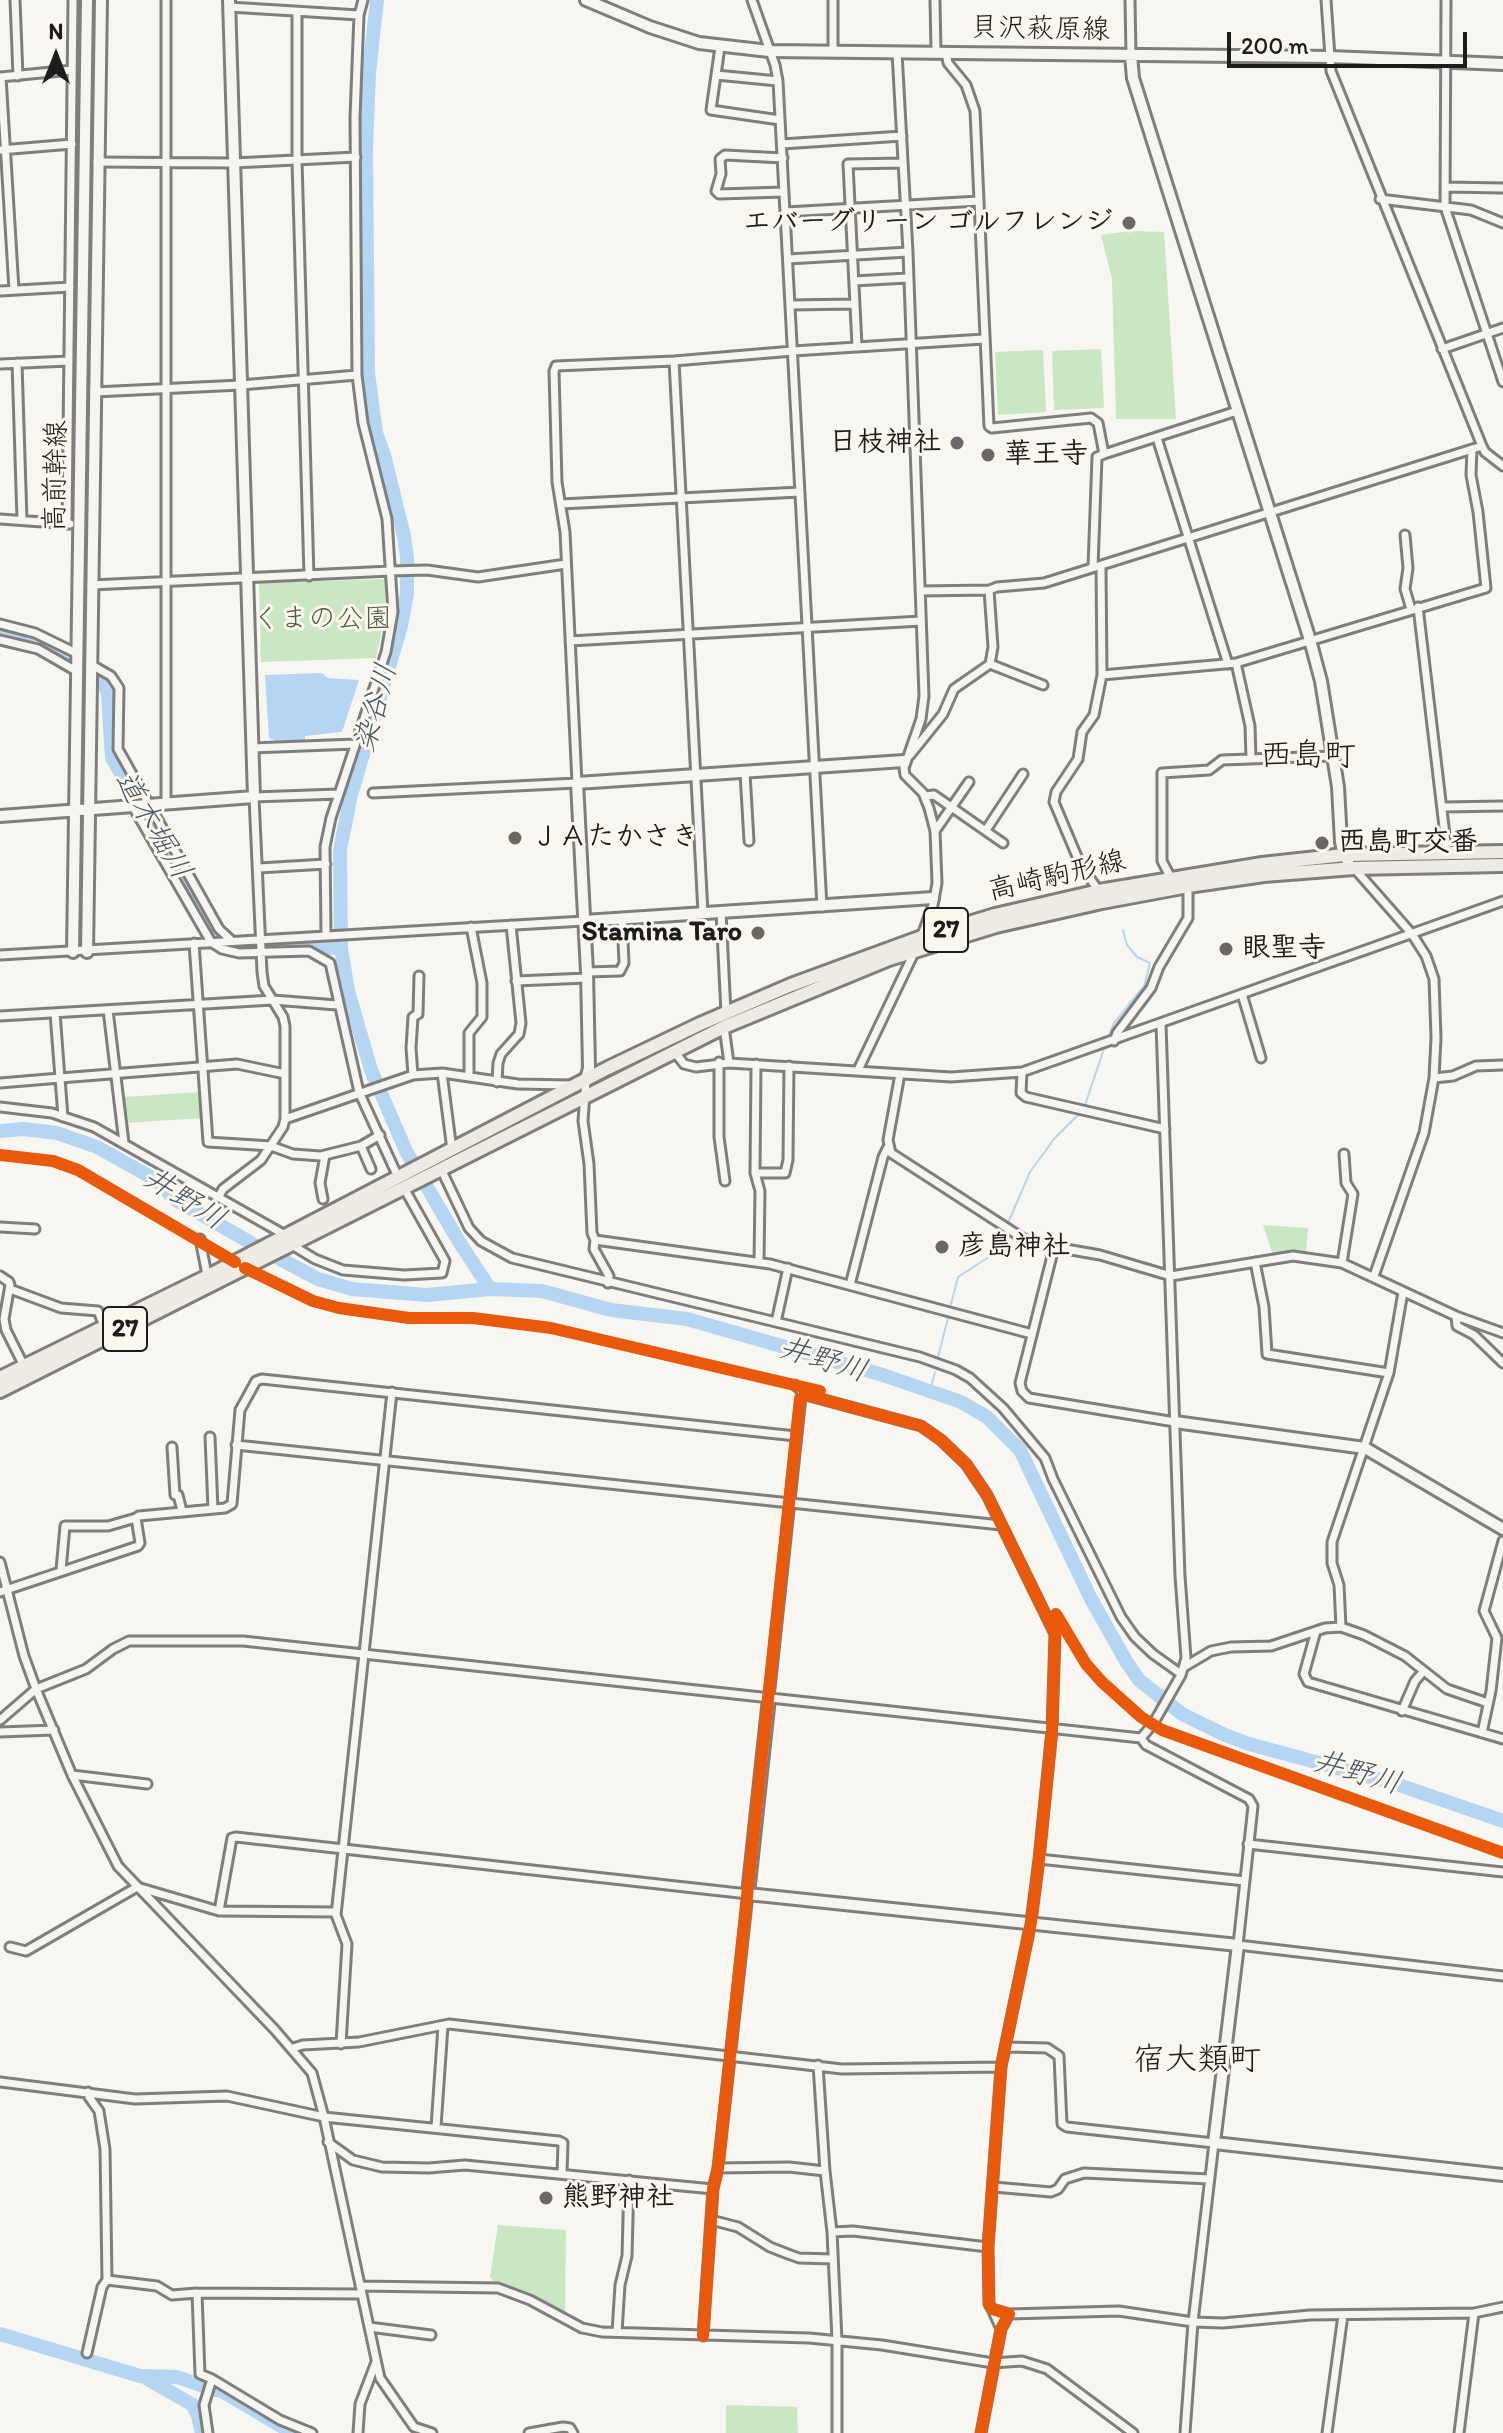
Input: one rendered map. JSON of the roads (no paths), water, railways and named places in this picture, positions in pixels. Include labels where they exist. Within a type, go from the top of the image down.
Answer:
[{"type":"main road","name":"高崎駒形線","points":[[437,1167],[452,1150],[726,1013],[791,985],[922,937],[995,915],[1171,878],[1344,855],[1503,852]]},
{"type":"main road","name":"高崎駒形線","points":[[437,1167],[583,1099],[724,1027],[889,959],[996,926],[1102,902],[1264,875],[1354,868],[1503,865]]},
{"type":"main road","name":"27","points":[[0,1391],[245,1262],[437,1167]]},
{"type":"main road","name":"27","points":[[0,1378],[104,1326],[209,1281]]},
{"type":"street","points":[[15,0],[18,76]]},
{"type":"street","points":[[67,524],[73,0]]},
{"type":"street","name":"高前幹線","points":[[73,952],[87,0]]},
{"type":"street","name":"高前幹線","points":[[87,952],[101,0]]},
{"type":"street","points":[[166,0],[166,803]]},
{"type":"street","points":[[327,935],[325,847],[338,794],[386,652],[393,612],[393,571],[387,519],[363,423],[357,375],[356,68],[359,15],[363,0]]},
{"type":"street","name":"貝沢萩原線","points":[[586,0],[677,37],[720,47],[769,51],[1330,57],[1503,62]]},
{"type":"street","points":[[752,0],[778,81],[822,907]]},
{"type":"street","points":[[833,0],[833,51]]},
{"type":"street","points":[[935,0],[941,52],[966,85],[975,111],[989,426],[1091,418],[1098,423],[1104,454]]},
{"type":"street","points":[[1130,0],[1133,78],[1321,681],[1338,787],[1344,855],[1412,934],[1426,956],[1434,979],[1434,1078],[1424,1133],[1374,1276]]},
{"type":"street","points":[[1326,0],[1331,71],[1482,446],[1503,466]]},
{"type":"street","points":[[1446,0],[1445,207],[1503,382]]},
{"type":"street","points":[[219,1196],[223,1189],[261,1160],[285,1119],[285,1026],[264,986],[261,946],[229,4],[297,13],[359,15]]},
{"type":"street","points":[[297,13],[297,161],[309,576]]},
{"type":"street","points":[[720,47],[711,110],[780,120]]},
{"type":"street","points":[[858,1070],[922,937],[937,883],[935,831],[925,796],[905,775],[904,761],[918,732],[924,707],[908,252],[897,52]]},
{"type":"street","points":[[14,290],[1,77],[72,70]]},
{"type":"street","points":[[716,75],[778,81]]},
{"type":"street","points":[[782,144],[902,136]]},
{"type":"street","points":[[3,149],[72,144]]},
{"type":"street","points":[[783,158],[725,155],[720,159],[721,174],[716,191],[719,194],[784,192]]},
{"type":"street","points":[[97,162],[234,163],[356,157]]},
{"type":"street","points":[[857,346],[848,164],[902,163]]},
{"type":"street","points":[[1446,187],[1503,188]]},
{"type":"street","points":[[1380,199],[1471,210],[1503,223]]},
{"type":"street","points":[[786,212],[979,201]]},
{"type":"street","points":[[788,259],[908,252]]},
{"type":"street","points":[[854,281],[907,278]]},
{"type":"street","points":[[0,291],[70,287]]},
{"type":"street","points":[[790,305],[854,304]]},
{"type":"street","points":[[1442,349],[1503,328]]},
{"type":"street","points":[[608,1283],[609,1276],[594,1249],[583,1121],[581,1083],[589,1068],[587,975],[566,564],[557,482],[559,462],[554,371],[556,366],[674,361],[984,339]]},
{"type":"street","points":[[0,364],[69,361]]},
{"type":"street","points":[[674,361],[703,913]]},
{"type":"street","points":[[17,363],[22,520]]},
{"type":"street","points":[[94,392],[241,385],[357,375]]},
{"type":"street","points":[[1099,891],[1081,866],[1054,802],[1056,792],[1078,759],[1082,732],[1094,715],[1102,675],[1097,566],[1097,457],[1237,411]]},
{"type":"street","points":[[1157,438],[1232,663],[1250,726],[1251,759]]},
{"type":"street","points":[[920,591],[989,590],[1044,583],[1482,446]]},
{"type":"street","points":[[1102,675],[1232,663],[1486,588],[1471,475],[1472,449]]},
{"type":"street","points":[[1493,458],[1503,454]]},
{"type":"street","points":[[561,504],[800,492]]},
{"type":"street","points":[[0,519],[80,525]]},
{"type":"street","points":[[1405,535],[1408,568],[1405,589],[1415,608],[1447,852]]},
{"type":"street","points":[[91,585],[393,571],[478,577],[566,564]]},
{"type":"street","points":[[373,793],[745,773],[904,761],[943,714],[954,689],[990,664],[993,647],[989,590]]},
{"type":"street","points":[[570,641],[921,621]]},
{"type":"street","points":[[0,624],[35,633],[78,654]]},
{"type":"street","points":[[0,640],[38,649],[78,672]]},
{"type":"street","points":[[90,664],[111,676],[119,688],[118,749],[219,929],[231,940]]},
{"type":"street","points":[[990,664],[1043,685]]},
{"type":"street","points":[[252,748],[355,744]]},
{"type":"street","points":[[1171,878],[1162,861],[1162,773],[1209,770],[1222,760],[1331,756]]},
{"type":"street","points":[[745,773],[749,841]]},
{"type":"street","points":[[986,830],[1023,774]]},
{"type":"street","points":[[935,831],[969,782]]},
{"type":"street","points":[[0,816],[148,803],[338,794]]},
{"type":"street","points":[[925,796],[934,795],[1003,843]]},
{"type":"street","points":[[133,805],[211,942],[222,949],[239,953],[261,946],[327,935],[933,898]]},
{"type":"street","points":[[1443,807],[1503,806]]},
{"type":"street","points":[[259,868],[326,864]]},
{"type":"street","points":[[1114,1041],[1151,988],[1159,967],[1188,918],[1188,886]]},
{"type":"street","points":[[674,1051],[684,1064],[696,1067],[724,1063],[756,1064],[984,1077],[1022,1072],[1503,901]]},
{"type":"street","points":[[721,912],[726,1013]]},
{"type":"street","points":[[516,981],[620,971],[624,963],[622,918]]},
{"type":"street","points":[[497,1082],[501,1054],[519,1034],[521,1023],[511,925]]},
{"type":"street","points":[[469,1077],[469,1033],[482,1017],[482,983],[471,927]]},
{"type":"street","points":[[0,955],[87,952],[231,940],[309,951],[330,963],[337,1005],[360,1092],[445,1261],[442,1273],[404,1275],[352,1271],[315,1259],[219,1196],[94,1127],[63,1117],[0,1107]]},
{"type":"street","points":[[194,943],[208,1142],[271,1146],[293,1154],[325,1155],[361,1146],[380,1135]]},
{"type":"street","points":[[413,1075],[411,1048],[413,1017],[418,1014],[419,976]]},
{"type":"street","points":[[1242,994],[1261,1058]]},
{"type":"street","points":[[0,1016],[273,1000],[337,1005]]},
{"type":"street","points":[[108,1010],[124,1143]]},
{"type":"street","points":[[55,1013],[63,1117]]},
{"type":"street","points":[[1141,1738],[1182,1672],[1186,1649],[1180,1576],[1161,1024]]},
{"type":"street","points":[[724,1027],[719,1137],[725,1181]]},
{"type":"street","points":[[0,1083],[237,1064],[285,1074]]},
{"type":"street","points":[[756,1064],[755,1173],[760,1191],[759,1262]]},
{"type":"street","points":[[1434,1078],[1453,1076],[1476,1066],[1503,1065]]},
{"type":"street","points":[[755,1173],[785,1173],[788,1160],[789,1066]]},
{"type":"street","points":[[1022,1072],[1021,1093],[1026,1097],[1165,1129]]},
{"type":"street","points":[[285,1119],[413,1075],[442,1073],[497,1082],[581,1083]]},
{"type":"street","points":[[442,1073],[452,1150]]},
{"type":"street","points":[[850,1285],[888,1147],[900,1074]]},
{"type":"street","points":[[361,1146],[371,1169]]},
{"type":"street","points":[[888,1147],[891,1153],[1024,1239],[1054,1248],[1100,1255],[1171,1276],[1293,1256],[1342,1263],[1456,1316],[1503,1333]]},
{"type":"street","points":[[1342,1263],[1353,1194],[1346,1183],[1344,1154]]},
{"type":"street","points":[[323,1199],[320,1183],[325,1155]]},
{"type":"street","points":[[437,1167],[469,1228],[481,1241],[512,1258],[941,1364],[970,1378],[1003,1408],[1045,1458],[1065,1506],[1121,1617],[1153,1654],[1182,1672]]},
{"type":"street","points":[[0,1227],[35,1229]]},
{"type":"street","points":[[200,1239],[209,1281]]},
{"type":"street","points":[[595,1240],[788,1268],[1032,1334]]},
{"type":"street","points":[[1054,1248],[1020,1383],[1022,1391],[1029,1398],[1365,1448],[1503,1529]]},
{"type":"street","points":[[1255,1262],[1264,1307],[1267,1354],[1389,1373]]},
{"type":"street","points":[[776,1322],[788,1268]]},
{"type":"street","points":[[0,1276],[9,1282],[10,1289],[5,1309],[6,1330],[24,1366]]},
{"type":"street","points":[[10,1289],[61,1308],[98,1311],[104,1326]]},
{"type":"street","points":[[1341,1627],[1339,1585],[1332,1563],[1332,1542],[1389,1373],[1403,1292]]},
{"type":"street","points":[[1456,1316],[1457,1326],[1474,1335],[1503,1363]]},
{"type":"street","points":[[61,1570],[65,1526],[108,1526],[136,1518],[225,1508],[232,1504],[240,1410],[256,1381],[262,1379],[796,1436]]},
{"type":"street","points":[[795,1385],[806,1395],[897,1419],[931,1433],[966,1464],[987,1495],[1055,1634],[1052,1730],[1039,1859],[1031,1922],[1001,2067],[987,2287],[1001,2329]]},
{"type":"street","points":[[341,2044],[347,1944],[336,1912],[392,1392]]},
{"type":"street","points":[[703,2336],[713,2189],[718,2168],[800,1399],[806,1395]]},
{"type":"street","points":[[210,1437],[213,1509]]},
{"type":"street","points":[[236,1445],[1001,1525]]},
{"type":"street","points":[[172,1447],[175,1495],[178,1495],[182,1511]]},
{"type":"street","points":[[3,1591],[138,1546],[136,1518]]},
{"type":"street","points":[[1482,1733],[1497,1638],[1484,1611],[1503,1541]]},
{"type":"street","points":[[0,1562],[3,1591],[36,1689],[72,1775],[109,1851],[137,1887],[199,1948],[293,2048],[312,2073],[383,2383],[414,2427],[432,2433]]},
{"type":"street","points":[[1182,1672],[1211,1651],[1271,1646],[1316,1631],[1341,1627],[1405,1656],[1447,1689],[1488,1703]]},
{"type":"street","points":[[1316,1631],[1304,1674],[1308,1682],[1503,1739]]},
{"type":"street","points":[[0,1720],[36,1689],[86,1669],[129,1641],[243,1641],[1141,1738],[1146,1745],[1249,1799],[1253,1806],[1193,2322],[1185,2433]]},
{"type":"street","points":[[1402,1711],[1415,1681],[1423,1672]]},
{"type":"street","points":[[0,1732],[54,1730]]},
{"type":"street","points":[[72,1775],[147,1784]]},
{"type":"street","points":[[219,1911],[232,1838],[1031,1922],[1503,1976]]},
{"type":"street","points":[[1248,1844],[1503,1872]]},
{"type":"street","points":[[1039,1859],[1245,1881]]},
{"type":"street","points":[[10,1947],[26,1951],[137,1887],[219,1911],[336,1912]]},
{"type":"street","points":[[293,2048],[341,2044],[443,2026],[478,2026],[852,2069],[1001,2067]]},
{"type":"street","points":[[436,2127],[443,2026]]},
{"type":"street","points":[[1007,2047],[1047,2048],[1059,2056],[1062,2124],[1067,2127],[1503,2175]]},
{"type":"street","points":[[818,2065],[832,2232],[837,2433]]},
{"type":"street","points":[[0,2082],[135,2099],[227,2096],[324,2117],[559,2141],[563,2143],[562,2174]]},
{"type":"street","points":[[87,2353],[102,2287],[107,2280],[105,2149],[99,2111],[88,2092]]},
{"type":"street","points":[[328,2142],[353,2160],[382,2167],[465,2165],[713,2189]]},
{"type":"street","points":[[718,2168],[789,2167],[825,2171]]},
{"type":"street","points":[[994,2187],[1051,2192],[1058,2189],[1065,2179],[1084,2173],[1209,2179]]},
{"type":"street","points":[[617,2332],[620,2285],[627,2256],[629,2180]]},
{"type":"street","points":[[711,2220],[738,2227],[799,2258],[832,2259]]},
{"type":"street","points":[[832,2232],[853,2231],[988,2247]]},
{"type":"street","points":[[107,2280],[157,2286],[172,2295],[498,2288],[530,2300],[582,2328],[837,2340],[993,2363],[1022,2361],[1047,2369],[1121,2429],[1133,2433]]},
{"type":"street","points":[[197,2293],[200,2374],[280,2420],[312,2433]]},
{"type":"street","points":[[992,2309],[1009,2314],[1119,2311],[1193,2322],[1223,2323],[1310,2315],[1474,2313],[1503,2307]]},
{"type":"street","points":[[1459,2433],[1474,2313]]},
{"type":"street","points":[[981,2433],[1001,2329],[1009,2314]]},
{"type":"street","points":[[1327,2433],[1343,2315]]},
{"type":"street","points":[[369,2327],[431,2335]]},
{"type":"street","points":[[358,2433],[360,2404],[376,2360]]},
{"type":"street","points":[[208,2433],[206,2395],[211,2381]]},
{"type":"street","points":[[529,2433],[563,2427],[570,2428],[573,2433]]},
{"type":"water","points":[[322,673],[328,678],[359,680],[342,732],[305,736],[305,740],[276,741],[269,738],[265,675]]},
{"type":"waterway","name":"染谷川","points":[[377,0],[369,73],[366,147],[368,373],[376,433],[404,536],[407,594],[401,626],[351,795],[340,850],[341,948],[348,991],[371,1070],[406,1151],[490,1289]]},
{"type":"waterway","name":"道木堀川","points":[[0,632],[41,643],[102,681],[108,693],[112,758],[217,937]]},
{"type":"waterway","points":[[1107,1040],[1114,1023],[1144,986],[1150,963],[1137,957],[1127,945],[1123,930]]},
{"type":"waterway","name":"道木堀川","points":[[239,947],[341,948]]},
{"type":"waterway","points":[[1084,1108],[1105,1046]]},
{"type":"waterway","points":[[1008,1223],[1030,1172],[1054,1139],[1080,1113]]},
{"type":"waterway","name":"井野川","points":[[0,1131],[23,1129],[57,1133],[97,1147],[156,1180],[176,1200],[267,1252],[318,1279],[352,1289],[427,1295],[490,1289],[542,1291],[611,1310],[687,1319],[883,1375],[961,1402],[987,1417],[1020,1450],[1091,1599],[1126,1661],[1139,1680],[1182,1714],[1249,1744],[1393,1783],[1503,1821]]},
{"type":"waterway","points":[[950,1308],[958,1277],[992,1255],[1005,1229]]},
{"type":"waterway","points":[[938,1357],[949,1314]]},
{"type":"waterway","points":[[930,1391],[935,1372]]},
{"type":"waterway","points":[[0,2334],[140,2376],[177,2377],[220,2390],[293,2433]]},
{"type":"waterway","points":[[144,2377],[193,2405],[202,2433]]},
{"type":"place","name":"エバーグリーン ゴルフレンジ","points":[[1129,223]]},
{"type":"place","name":"日枝神社","points":[[957,443]]},
{"type":"place","name":"華王寺","points":[[988,455]]},
{"type":"place","name":"ＪＡたかさき","points":[[515,838]]},
{"type":"place","name":"西島町交番","points":[[1322,843]]},
{"type":"place","name":"Stamina Taro","points":[[758,933]]},
{"type":"place","name":"眼聖寺","points":[[1226,949]]},
{"type":"place","name":"彦島神社","points":[[942,1247]]},
{"type":"place","name":"熊野神社","points":[[546,2198]]},
{"type":"district","name":"西島町","points":[[1308,757]]},
{"type":"district","name":"宿大類町","points":[[1197,2061]]},
{"type":"park label","name":"くまの公園","points":[[322,620]]}]
